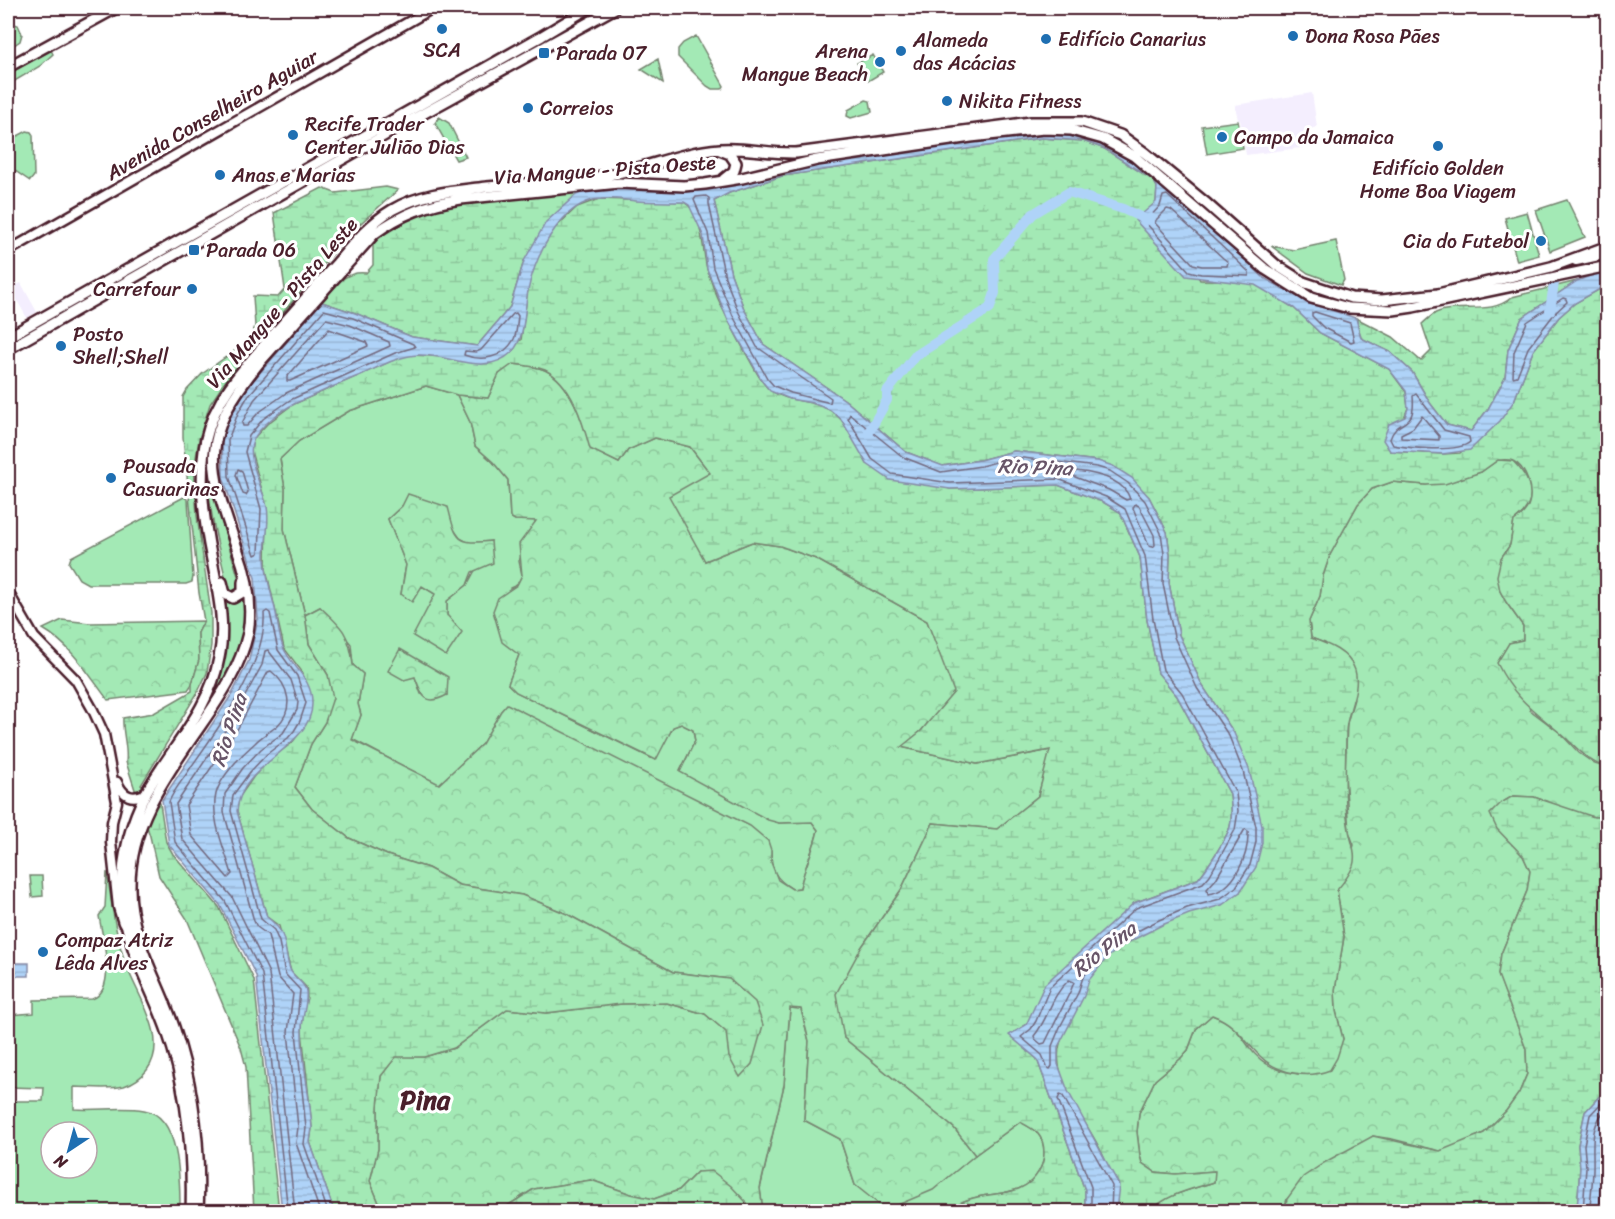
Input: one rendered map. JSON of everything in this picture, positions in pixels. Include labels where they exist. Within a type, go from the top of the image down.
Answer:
[{"type":"main road","points":[[8,67],[116,8]]},
{"type":"main road","name":"Avenida Conselheiro Aguiar","points":[[8,251],[433,8]]},
{"type":"main road","points":[[8,337],[589,8]]},
{"type":"main road","points":[[8,349],[408,122],[615,8]]},
{"type":"main road","name":"Via Mangue - Pista Leste","points":[[191,1212],[188,1129],[181,1082],[161,1013],[135,957],[126,924],[123,871],[131,829],[152,789],[199,712],[213,681],[220,655],[222,636],[220,597],[207,532],[202,492],[203,458],[208,431],[228,388],[359,238],[389,212],[407,203],[446,191],[604,176],[680,155],[718,149],[796,153],[1032,122],[1082,122],[1127,139],[1207,204],[1276,265],[1319,289],[1356,299],[1417,298],[1551,267],[1608,246]]},
{"type":"main road","name":"Via Mangue - Pista Oeste","points":[[198,1212],[197,1152],[190,1087],[174,1028],[142,951],[133,921],[130,884],[136,842],[152,789],[223,693],[234,674],[248,630],[247,582],[221,501],[215,470],[216,440],[221,421],[242,385],[369,240],[388,224],[404,215],[440,202],[619,183],[684,186],[722,181],[817,160],[971,137],[1035,130],[1071,130],[1103,139],[1134,156],[1265,269],[1296,290],[1327,304],[1349,308],[1393,310],[1608,266]]},
{"type":"main road","points":[[718,149],[730,154],[736,163],[734,171],[722,181]]},
{"type":"main road","points":[[1551,267],[1608,255]]},
{"type":"main road","points":[[202,492],[224,591],[231,598],[240,596],[244,589],[234,540]]},
{"type":"main road","points":[[8,592],[34,637],[83,691],[104,734],[117,802],[111,832],[115,888],[124,930],[135,957]]},
{"type":"main road","points":[[112,774],[125,795],[135,798],[152,789]]},
{"type":"shaded area","points":[[1312,93],[1317,127],[1306,130],[1308,147],[1246,155],[1235,105]]},
{"type":"shaded area","points":[[21,283],[37,312],[27,318],[10,288]]},
{"type":"green space","points":[[8,22],[18,25],[22,34],[20,41],[8,46]]},
{"type":"green space","points":[[696,36],[724,86],[722,89],[712,89],[707,86],[678,57],[678,49],[683,43]]},
{"type":"green space","points":[[51,50],[53,54],[40,66],[8,85],[8,74]]},
{"type":"green space","points":[[873,55],[883,72],[868,81],[857,63]]},
{"type":"green space","points":[[658,59],[663,83],[641,69]]},
{"type":"green space","points":[[866,100],[870,101],[872,112],[851,118],[847,116],[848,110]]},
{"type":"green space","points":[[439,117],[449,123],[466,157],[456,160],[435,123]]},
{"type":"green space","name":"Campo da Jamaica","points":[[1238,121],[1243,148],[1207,154],[1202,126]]},
{"type":"green space","points":[[27,131],[33,135],[34,176],[30,181],[8,166],[8,141]]},
{"type":"green space","points":[[1042,138],[1083,141],[1105,149],[1153,180],[1157,187],[1156,202],[1200,280],[1255,284],[1294,308],[1320,333],[1389,369],[1406,392],[1408,408],[1390,451],[1460,453],[1514,401],[1533,351],[1559,317],[1575,303],[1607,285],[1607,768],[1587,757],[1532,709],[1510,685],[1497,663],[1509,643],[1523,640],[1523,626],[1500,591],[1497,576],[1501,558],[1510,545],[1514,521],[1521,516],[1529,503],[1529,486],[1522,468],[1511,460],[1498,460],[1481,472],[1445,484],[1392,482],[1372,489],[1358,504],[1330,555],[1323,576],[1320,596],[1309,621],[1311,638],[1331,646],[1348,658],[1355,670],[1356,678],[1355,694],[1347,725],[1345,769],[1346,806],[1354,862],[1337,890],[1344,937],[1335,990],[1336,1011],[1343,1039],[1337,1058],[1330,1070],[1316,1074],[1303,1074],[1279,1069],[1268,1063],[1235,1029],[1212,1015],[1196,1029],[1188,1050],[1155,1080],[1139,1113],[1137,1132],[1142,1163],[1155,1172],[1175,1174],[1215,1171],[1214,1182],[1172,1196],[1151,1211],[1116,1211],[1118,1208],[1107,1164],[1064,1084],[1058,1056],[1064,1033],[1088,980],[1099,965],[1134,938],[1240,892],[1234,733],[1202,685],[1179,635],[1169,583],[1170,554],[1167,532],[1149,497],[1098,461],[1014,451],[980,460],[942,466],[906,452],[845,400],[763,344],[744,309],[731,274],[714,201],[729,193],[782,176]]},
{"type":"green space","points":[[386,187],[398,190],[352,231],[227,379],[210,404],[199,439],[194,470],[197,516],[211,613],[211,645],[207,673],[198,692],[141,785],[160,803],[166,842],[173,854],[219,907],[254,980],[279,1211],[254,1211],[246,1067],[241,1048],[187,919],[159,876],[150,836],[126,762],[123,718],[154,713],[192,691],[199,660],[198,633],[204,621],[183,437],[183,397],[202,374],[251,339],[255,326],[253,296],[278,297],[285,289],[274,213],[322,188],[335,193]]},
{"type":"green space","points":[[589,190],[524,261],[510,307],[477,346],[412,337],[322,302],[346,277],[366,273],[373,265],[373,245],[383,233],[416,214],[461,202]]},
{"type":"green space","points":[[599,199],[684,202],[691,207],[699,223],[707,269],[715,292],[761,380],[767,388],[778,395],[817,404],[831,411],[843,421],[867,464],[950,489],[1058,485],[1103,502],[1120,512],[1140,557],[1147,620],[1158,673],[1177,696],[1230,794],[1232,810],[1230,827],[1225,839],[1198,879],[1134,903],[1026,1025],[1010,1035],[1037,1059],[1085,1190],[1085,1211],[949,1211],[959,1203],[1009,1192],[1031,1181],[1039,1171],[1043,1160],[1044,1147],[1040,1137],[1034,1130],[1020,1122],[975,1155],[954,1128],[844,1038],[836,994],[861,948],[901,890],[933,823],[997,829],[1038,796],[1050,750],[977,764],[901,747],[921,731],[954,692],[927,621],[816,559],[780,546],[752,542],[705,561],[669,496],[710,473],[690,447],[655,438],[628,450],[619,463],[590,449],[575,405],[554,376],[545,370],[513,364],[499,374],[488,398],[457,395],[426,386],[349,411],[299,441],[280,459],[285,489],[284,529],[305,615],[309,644],[328,675],[333,698],[325,722],[311,744],[295,787],[312,809],[349,838],[387,855],[428,868],[459,885],[522,895],[567,914],[673,972],[729,979],[755,1002],[763,1025],[752,1064],[740,1077],[729,1057],[726,1032],[705,1014],[667,1003],[621,1004],[546,1013],[507,1009],[454,1048],[424,1057],[396,1057],[381,1076],[378,1149],[370,1181],[379,1203],[391,1211],[334,1211],[310,1142],[312,1128],[302,1031],[303,1012],[307,998],[306,987],[291,972],[279,926],[267,917],[237,811],[238,799],[254,776],[271,758],[292,743],[306,724],[310,714],[303,673],[284,648],[266,569],[267,508],[251,451],[253,439],[267,424],[292,405],[398,358],[409,355],[434,356],[521,340],[529,281],[541,248],[554,229],[577,207]]},
{"type":"green space","points":[[1567,200],[1585,237],[1550,251],[1536,210]]},
{"type":"green space","points":[[1527,212],[1539,255],[1517,261],[1505,218]]},
{"type":"green space","points":[[1336,241],[1344,280],[1341,285],[1308,273],[1271,246],[1294,250]]},
{"type":"green space","points":[[1577,281],[1522,318],[1508,350],[1505,378],[1488,409],[1471,431],[1447,425],[1430,403],[1412,372],[1390,352],[1361,338],[1356,318],[1393,337],[1421,361],[1431,351],[1422,324],[1436,313],[1495,306],[1512,297]]},
{"type":"green space","points":[[512,364],[545,370],[554,376],[575,405],[591,449],[619,463],[628,450],[655,438],[690,447],[710,473],[705,561],[752,542],[780,546],[816,559],[927,621],[955,692],[921,731],[902,747],[977,764],[1051,750],[1038,796],[997,829],[933,823],[901,890],[861,948],[844,1038],[954,1128],[975,1155],[933,1190],[886,1210],[855,1185],[840,1139],[804,1120],[809,1041],[801,1009],[790,1008],[784,1085],[760,1188],[763,1211],[747,1211],[747,1203],[697,1172],[679,1190],[654,1199],[631,1194],[591,1180],[534,1189],[504,1208],[495,1211],[391,1211],[379,1203],[370,1181],[378,1149],[381,1076],[396,1056],[424,1057],[454,1048],[507,1009],[546,1013],[622,1004],[667,1003],[705,1014],[727,1032],[729,1057],[729,979],[673,972],[567,914],[522,895],[459,885],[428,868],[387,855],[349,838],[312,809],[295,787],[311,744],[325,722],[328,675],[309,644],[305,615],[320,607],[334,620],[347,638],[353,665],[363,674],[358,704],[361,715],[352,740],[439,784],[482,744],[507,704],[750,826],[768,841],[771,862],[778,880],[792,889],[800,888],[818,830],[812,822],[779,823],[768,820],[680,772],[695,741],[693,730],[681,724],[673,727],[656,760],[516,692],[508,684],[519,655],[502,642],[493,611],[498,598],[517,585],[522,575],[519,544],[536,521],[515,520],[510,517],[508,480],[475,446],[470,422],[457,395],[488,398],[499,374]]},
{"type":"green space","points":[[426,386],[457,395],[470,422],[475,446],[508,480],[510,517],[515,520],[536,520],[519,561],[522,575],[517,585],[510,588],[519,655],[508,684],[516,692],[655,760],[673,727],[681,724],[693,730],[695,741],[680,771],[779,823],[812,822],[818,830],[800,888],[792,889],[778,877],[773,869],[771,850],[507,705],[501,711],[482,744],[439,785],[352,739],[361,715],[358,704],[363,674],[353,665],[351,644],[320,607],[305,615],[284,529],[285,489],[280,459],[299,441],[349,411]],"holes":[[[402,506],[453,528],[460,538],[469,543],[491,541],[467,585],[447,601],[447,615],[435,594],[422,586],[401,594],[406,565],[388,519]],[[415,677],[446,685],[447,695],[421,694]]]},
{"type":"green space","points":[[216,423],[212,442],[213,481],[221,519],[238,576],[240,590],[236,593],[231,593],[228,589],[210,506],[208,464],[211,444]]},
{"type":"green space","points":[[1498,460],[1513,461],[1525,476],[1530,491],[1527,506],[1514,521],[1510,545],[1501,558],[1500,591],[1523,626],[1523,640],[1509,643],[1530,710],[1559,732],[1579,753],[1595,764],[1608,768],[1607,817],[1578,813],[1534,797],[1513,796],[1501,803],[1512,844],[1523,856],[1530,871],[1527,891],[1501,954],[1498,974],[1526,1049],[1527,1074],[1519,1093],[1506,1111],[1484,1133],[1462,1144],[1440,1151],[1373,1136],[1287,1199],[1284,1211],[1151,1211],[1172,1196],[1214,1182],[1214,1171],[1175,1174],[1155,1172],[1142,1163],[1137,1132],[1139,1113],[1155,1080],[1188,1050],[1196,1029],[1212,1015],[1223,1020],[1238,1032],[1253,1052],[1267,1064],[1298,1074],[1343,1039],[1336,1011],[1335,990],[1344,937],[1337,889],[1344,881],[1354,845],[1349,832],[1345,774],[1347,723],[1354,699],[1325,643],[1311,638],[1309,621],[1320,596],[1323,576],[1330,555],[1358,504],[1372,489],[1392,482],[1426,485],[1481,472]]},
{"type":"green space","points":[[408,494],[448,507],[459,538],[471,542],[491,541],[493,563],[472,572],[467,585],[447,601],[447,615],[462,632],[446,656],[413,636],[435,594],[422,586],[412,602],[401,594],[406,565],[388,519],[402,506]]},
{"type":"green space","points":[[184,497],[188,500],[192,582],[186,584],[88,584],[79,579],[69,563],[71,557]]},
{"type":"green space","points":[[246,598],[243,630],[236,656],[209,707],[219,681],[225,655],[226,601],[236,603]]},
{"type":"green space","points":[[62,620],[90,623],[204,621],[198,633],[199,660],[192,684],[188,690],[108,700],[71,652],[43,629]]},
{"type":"green space","points":[[400,649],[448,677],[447,695],[429,700],[422,694],[415,677],[404,680],[388,671]]},
{"type":"green space","points":[[1513,796],[1534,797],[1594,817],[1607,817],[1607,1088],[1585,1112],[1578,1145],[1580,1167],[1577,1211],[1284,1212],[1287,1199],[1303,1177],[1373,1136],[1440,1151],[1484,1133],[1506,1111],[1519,1093],[1527,1074],[1526,1049],[1498,975],[1501,954],[1527,891],[1530,871],[1523,856],[1497,829],[1490,814],[1501,803]]},
{"type":"green space","points":[[107,872],[114,920],[123,955],[150,1018],[155,1045],[153,1058],[147,1070],[137,1080],[112,1088],[74,1087],[74,1109],[135,1109],[156,1115],[165,1124],[176,1152],[180,1184],[180,1211],[8,1211],[8,1101],[43,1101],[44,1088],[8,1087],[8,1015],[34,1013],[34,1000],[92,999],[100,994],[104,985],[106,962],[99,916],[105,907]]},
{"type":"green space","points":[[30,876],[42,876],[43,896],[32,897]]},
{"type":"green space","points":[[790,1008],[801,1009],[809,1041],[804,1120],[840,1139],[855,1185],[933,1189],[1020,1122],[1034,1130],[1042,1141],[1044,1158],[1039,1171],[1021,1188],[971,1199],[959,1203],[949,1211],[763,1211],[760,1189],[784,1085]]},
{"type":"green space","points":[[712,1171],[747,1203],[747,1211],[495,1211],[504,1208],[534,1189],[591,1180],[631,1194],[654,1199],[679,1190],[697,1172]]},
{"type":"water","name":"Rio Pina","points":[[1065,132],[1108,144],[1128,155],[1156,177],[1264,278],[1311,304],[1356,318],[1361,338],[1390,352],[1412,372],[1430,403],[1447,425],[1471,431],[1488,409],[1505,378],[1508,350],[1522,318],[1577,281],[1607,269],[1607,285],[1575,303],[1559,317],[1533,351],[1514,401],[1500,421],[1470,450],[1443,454],[1390,451],[1383,440],[1389,424],[1405,417],[1408,408],[1406,391],[1389,369],[1320,333],[1294,308],[1255,285],[1186,276],[1135,220],[1156,202],[1157,187],[1153,180],[1105,149],[1083,141],[1042,138],[782,176],[729,193],[714,201],[731,274],[744,309],[763,344],[845,400],[906,452],[943,466],[1014,451],[1098,461],[1113,466],[1132,478],[1149,497],[1167,532],[1170,554],[1169,583],[1179,635],[1202,685],[1234,733],[1249,769],[1262,826],[1262,843],[1256,867],[1240,892],[1222,905],[1189,914],[1162,925],[1121,946],[1105,960],[1089,980],[1084,996],[1058,1047],[1058,1064],[1068,1091],[1119,1185],[1116,1211],[1085,1211],[1085,1190],[1037,1059],[1009,1035],[1026,1025],[1045,984],[1134,903],[1198,879],[1225,839],[1232,814],[1230,794],[1177,696],[1158,673],[1147,620],[1140,557],[1120,512],[1103,502],[1058,485],[950,489],[890,480],[867,464],[841,419],[830,410],[770,391],[762,381],[727,318],[707,269],[703,235],[689,205],[684,202],[601,199],[586,202],[573,210],[551,235],[535,267],[530,283],[519,340],[512,352],[502,360],[479,364],[418,355],[397,359],[290,406],[266,424],[253,441],[251,448],[253,464],[268,513],[266,570],[280,639],[287,654],[309,686],[312,702],[309,718],[302,731],[250,780],[241,794],[237,811],[267,917],[279,929],[290,969],[304,985],[306,991],[302,1032],[312,1128],[310,1142],[334,1211],[282,1211],[256,976],[220,905],[169,845],[162,800],[232,694],[249,660],[258,619],[255,578],[223,477],[222,439],[232,411],[243,392],[322,302],[412,337],[477,346],[510,307],[524,261],[546,222],[576,195],[589,190],[621,188],[690,191],[718,188],[783,170],[1024,133]]},
{"type":"water","points":[[8,963],[29,963],[29,976],[8,976]]},
{"type":"water","points":[[1607,1088],[1607,1211],[1577,1211],[1580,1167],[1578,1145],[1585,1112]]},
{"type":"waterway","points":[[869,432],[887,400],[887,392],[915,356],[990,308],[995,293],[994,259],[1033,214],[1069,192],[1123,209],[1147,220],[1151,218]]},
{"type":"waterway","points":[[1568,271],[1608,258]]},
{"type":"waterway","points":[[1550,311],[1555,276]]},
{"type":"place","name":"SCA","points":[[442,29]]},
{"type":"place","name":"Dona Rosa Pães","points":[[1293,36]]},
{"type":"place","name":"Edifício Canarius","points":[[1046,39]]},
{"type":"place","name":"Alameda das Acácias","points":[[901,51]]},
{"type":"place","name":"Parada 07","points":[[544,53]]},
{"type":"place","name":"Arena Mangue Beach","points":[[880,62]]},
{"type":"place","name":"Nikita Fitness","points":[[947,101]]},
{"type":"place","name":"Correios","points":[[528,108]]},
{"type":"place","name":"Recife Trader Center Julião Dias","points":[[293,135]]},
{"type":"place","name":"Campo da Jamaica","points":[[1222,137]]},
{"type":"place","name":"Edifício Golden Home Boa Viagem","points":[[1438,146]]},
{"type":"place","name":"Anas e Marias","points":[[220,175]]},
{"type":"place","name":"Cia do Futebol","points":[[1541,241]]},
{"type":"place","name":"Parada 06","points":[[194,250]]},
{"type":"place","name":"Carrefour","points":[[192,289]]},
{"type":"place","name":"Posto Shell;Shell","points":[[61,346]]},
{"type":"place","name":"Pousada Casuarinas","points":[[111,478]]},
{"type":"place","name":"Compaz Atriz Lêda Alves","points":[[43,952]]},
{"type":"district","name":"Pina","points":[[425,1100]]}]
